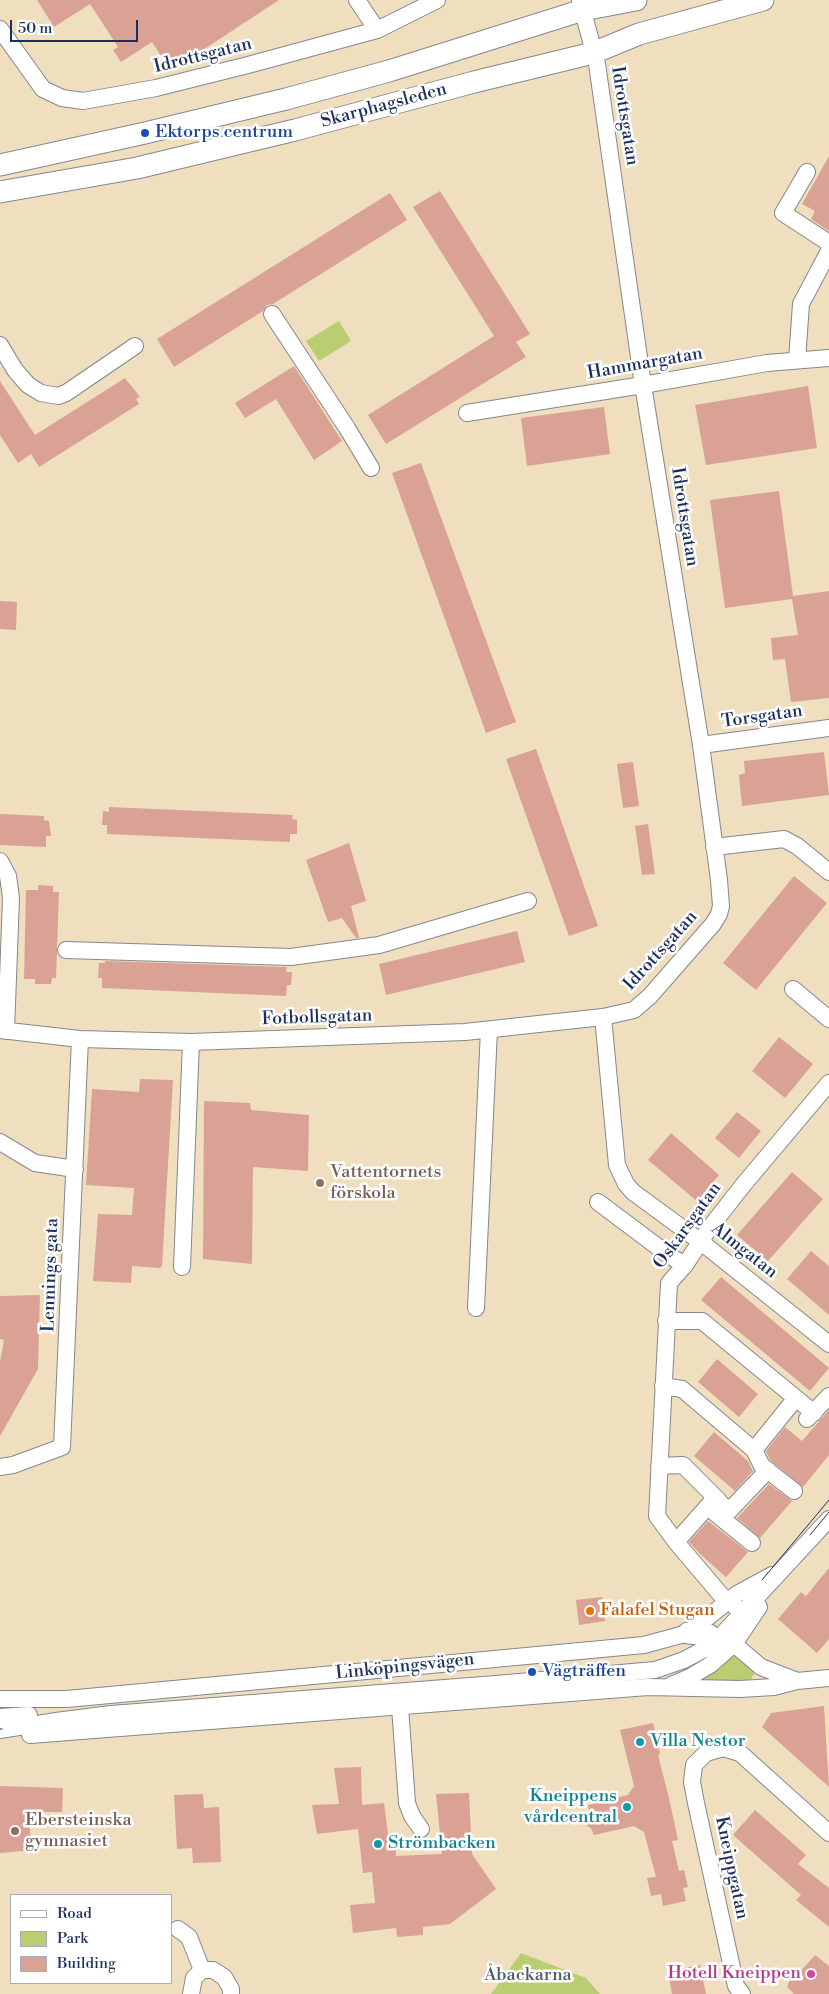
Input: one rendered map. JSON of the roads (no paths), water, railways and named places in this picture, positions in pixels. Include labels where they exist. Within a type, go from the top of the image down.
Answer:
[{"type":"main road","name":"Skarphagsleden","points":[[0,164],[145,133],[286,99],[389,71],[582,5],[636,0]]},
{"type":"main road","name":"Skarphagsleden","points":[[0,192],[138,168],[294,130],[593,52],[639,34],[763,0]]},
{"type":"main road","name":"Linköpingsvägen","points":[[688,1633],[721,1639]]},
{"type":"street","points":[[357,0],[377,30]]},
{"type":"street","name":"Idrottsgatan","points":[[0,29],[43,89],[62,98],[83,101],[156,88],[377,30],[437,0]]},
{"type":"street","name":"Idrottsgatan","points":[[582,5],[597,64],[644,385],[701,745],[721,906],[713,924],[650,996],[634,1010]]},
{"type":"street","points":[[807,172],[783,213],[829,243]]},
{"type":"street","points":[[797,360],[801,304],[829,251]]},
{"type":"street","points":[[272,314],[371,468]]},
{"type":"street","points":[[0,345],[15,370],[28,385],[41,393],[58,396],[66,394],[135,346]]},
{"type":"street","name":"Hammargatan","points":[[467,413],[767,363],[829,358]]},
{"type":"street","name":"Torsgatan","points":[[701,745],[829,728]]},
{"type":"street","points":[[714,847],[784,839],[797,846],[829,872]]},
{"type":"street","points":[[0,861],[8,876],[11,898],[3,1030]]},
{"type":"street","points":[[66,950],[291,957],[379,944],[528,901]]},
{"type":"street","points":[[793,989],[829,1019]]},
{"type":"street","name":"Fotbollsgatan","points":[[3,1030],[80,1039],[191,1042],[465,1032],[603,1017],[634,1010]]},
{"type":"street","name":"Almgatan","points":[[603,1017],[617,1165],[621,1176],[633,1192],[701,1242],[829,1344]]},
{"type":"street","points":[[476,1308],[489,1030]]},
{"type":"street","name":"Lennings gata","points":[[0,1467],[13,1465],[62,1448],[80,1039]]},
{"type":"street","points":[[182,1267],[191,1042]]},
{"type":"street","name":"Oskarsgatan","points":[[676,1542],[657,1516],[669,1283],[685,1265],[744,1184],[829,1083]]},
{"type":"street","points":[[0,1142],[36,1163],[75,1169]]},
{"type":"street","points":[[598,1202],[670,1256],[685,1265]]},
{"type":"street","points":[[666,1321],[702,1321],[796,1398],[810,1416],[829,1396]]},
{"type":"street","points":[[663,1386],[682,1389],[754,1450],[762,1466],[794,1491]]},
{"type":"street","points":[[754,1450],[796,1398]]},
{"type":"street","points":[[659,1466],[683,1465],[713,1504],[752,1543]]},
{"type":"street","points":[[713,1504],[729,1511],[768,1470]]},
{"type":"street","points":[[713,1504],[676,1542],[721,1595],[733,1605]]},
{"type":"street","points":[[0,1730],[111,1714],[505,1684],[655,1670],[691,1657],[721,1639],[757,1611],[768,1580],[829,1508]]},
{"type":"street","points":[[667,1686],[685,1680],[710,1665],[737,1594],[768,1580],[829,1519]]},
{"type":"street","points":[[688,1633],[733,1605]]},
{"type":"street","name":"Linköpingsvägen","points":[[0,1699],[67,1699],[627,1646],[665,1640],[688,1633]]},
{"type":"street","points":[[721,1639],[761,1667],[797,1681]]},
{"type":"street","points":[[0,1717],[645,1661],[721,1639]]},
{"type":"street","points":[[655,1670],[711,1689]]},
{"type":"street","points":[[0,1737],[667,1686],[711,1689],[774,1688],[797,1681],[829,1678]]},
{"type":"street","points":[[400,1707],[407,1803],[412,1816],[421,1829]]},
{"type":"street","name":"Kneippgatan","points":[[742,1994],[736,1986],[692,1782],[694,1765],[706,1752],[723,1748],[740,1753],[829,1833]]},
{"type":"street","points":[[178,1929],[189,1936],[202,1970]]},
{"type":"street","points":[[192,1994],[194,1978],[202,1970],[213,1970],[224,1977],[231,1989],[231,1994]]},
{"type":"tram line","points":[[762,1580],[829,1500]]},
{"type":"tram line","points":[[810,1535],[829,1512]]},
{"type":"place","name":"Ektorps centrum","points":[[145,133]]},
{"type":"place","name":"Vattentornets förskola","points":[[320,1183]]},
{"type":"place","name":"Falafel Stugan","points":[[590,1611]]},
{"type":"place","name":"Vägträffen","points":[[532,1672]]},
{"type":"place","name":"Villa Nestor","points":[[640,1742]]},
{"type":"place","name":"Kneippens vårdcentral","points":[[627,1807]]},
{"type":"place","name":"Ebersteinska gymnasiet","points":[[15,1831]]},
{"type":"place","name":"Strömbacken","points":[[378,1844]]},
{"type":"place","name":"Hotell Kneippen","points":[[811,1974]]},
{"type":"park label","name":"Åbackarna","points":[[528,1976]]}]
